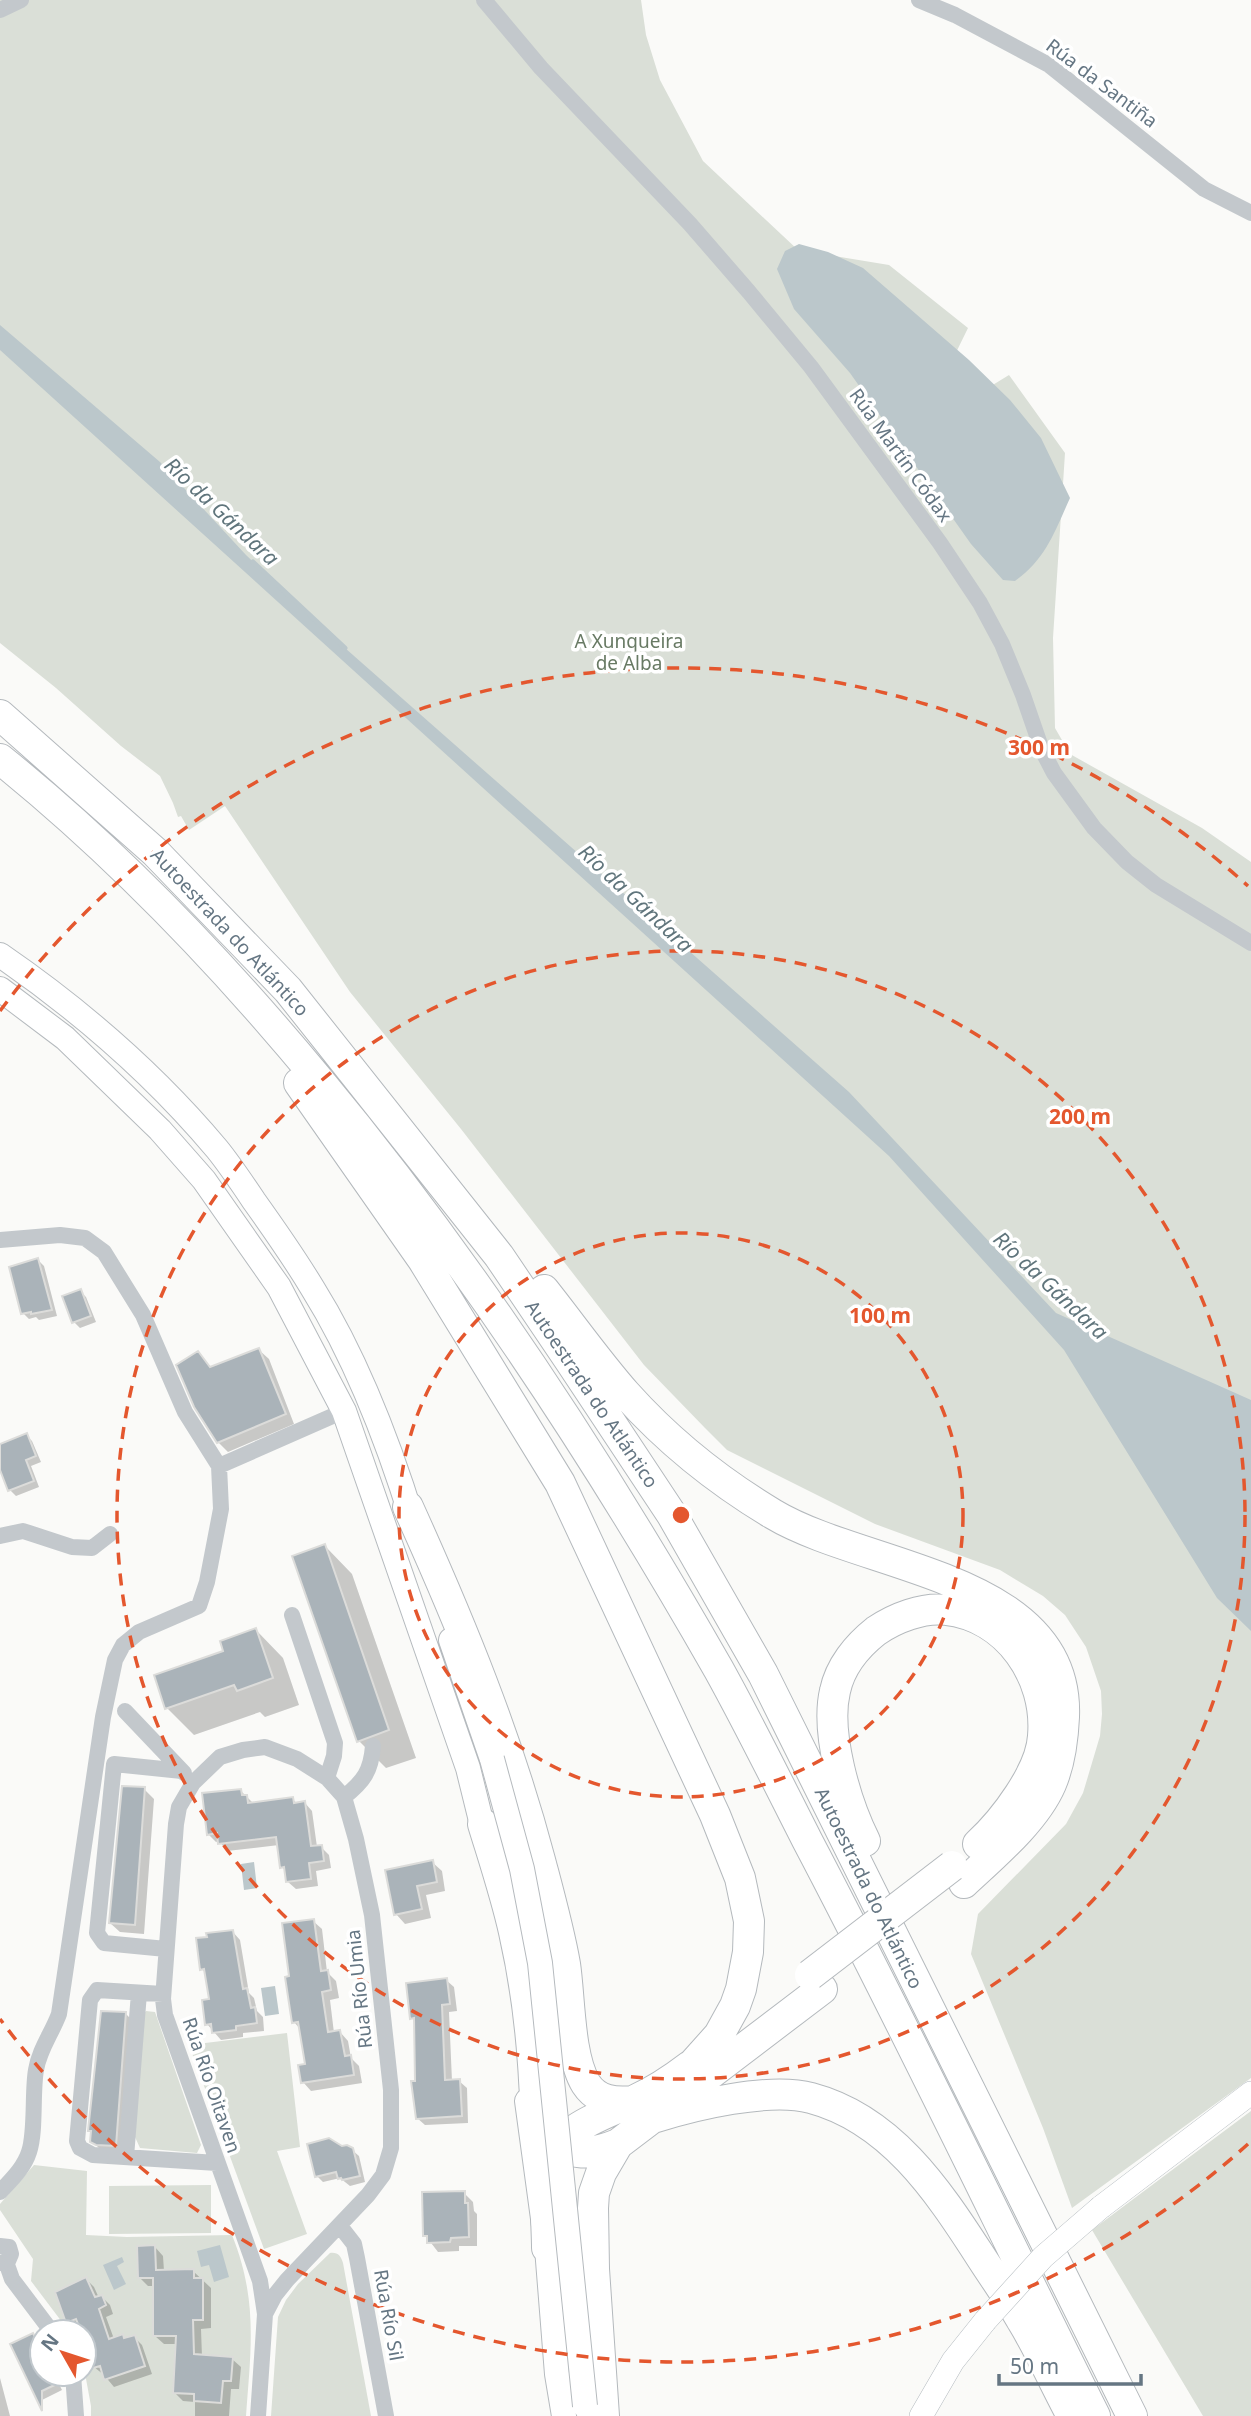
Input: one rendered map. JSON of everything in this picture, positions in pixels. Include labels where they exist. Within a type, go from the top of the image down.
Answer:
[{"type":"highway","name":"Autoestrada do Atlántico","points":[[0,715],[155,852],[288,990],[499,1256],[672,1515],[763,1674],[1132,2416]]},
{"type":"highway","name":"Autoestrada do Atlántico","points":[[0,759],[48,798],[189,933],[260,1009],[379,1153],[496,1311],[575,1431],[726,1684],[847,1916],[1095,2416]]},
{"type":"highway","points":[[189,933],[423,1260],[560,1483],[715,1815],[740,1878],[749,1921],[748,1952],[735,2006],[719,2035],[694,2063]]},
{"type":"highway","points":[[288,990],[345,1035],[625,1393],[696,1463],[776,1516],[852,1549],[921,1569],[999,1604],[1031,1628],[1055,1664],[1065,1694],[1063,1741],[1051,1785],[1027,1821],[643,2110]]},
{"type":"highway","points":[[408,1507],[457,1615],[512,1761],[541,1862],[564,1963],[574,2043],[582,2076],[592,2092],[600,2097],[643,2110]]},
{"type":"highway","points":[[958,1875],[1017,1797],[1034,1767],[1043,1738],[1040,1696],[1032,1672],[1019,1652],[1007,1638],[986,1623],[945,1609],[891,1621],[863,1641],[849,1658],[835,1691],[832,1730],[840,1772],[862,1836],[978,2076],[991,2132]]},
{"type":"highway","points":[[483,1824],[514,1931],[530,2021],[539,2115],[548,2134],[578,2153],[589,2154],[618,2144]]},
{"type":"highway","points":[[585,2414],[594,2269],[593,2208],[594,2193],[601,2173],[656,2090],[816,1982]]},
{"type":"highway","points":[[547,2248],[547,2180],[550,2164],[570,2132],[585,2122],[643,2110],[774,2095],[809,2098],[849,2113],[886,2137],[918,2168],[946,2203],[1023,2322],[1072,2416]]},
{"type":"main road","points":[[0,955],[45,986],[120,1050],[169,1096],[218,1151],[314,1289],[373,1412],[408,1507],[492,1759],[522,1869],[540,1964],[585,2414]]},
{"type":"main road","points":[[0,989],[65,1038],[160,1130],[204,1180],[279,1287],[344,1411],[468,1768],[483,1824],[522,2046],[532,2149],[547,2248],[557,2374],[585,2414]]},
{"type":"main road","points":[[921,2416],[953,2361],[985,2321],[1043,2258],[1101,2207],[1251,2093]]},
{"type":"street","points":[[0,10],[21,0]]},
{"type":"street","name":"Rúa Martín Códax","points":[[484,0],[541,68],[690,224],[749,292],[811,367],[940,542],[980,603],[1002,644],[1042,750],[1054,773],[1094,828],[1127,862],[1156,886],[1251,943]]},
{"type":"street","name":"Rúa da Santiña","points":[[919,0],[955,15],[1049,65],[1204,189],[1251,213]]},
{"type":"street","points":[[0,1240],[60,1235],[85,1238],[104,1252],[143,1315],[185,1412],[219,1466],[221,1510],[207,1582],[199,1606],[139,1632],[123,1645],[116,1660],[103,1717],[59,2014],[53,2032],[40,2054],[36,2070],[30,2151],[20,2169],[0,2192]]},
{"type":"street","points":[[219,1466],[344,1411]]},
{"type":"street","points":[[0,1536],[23,1531],[72,1547],[92,1548],[110,1534]]},
{"type":"street","points":[[292,1615],[335,1743],[327,1778]]},
{"type":"street","points":[[125,1712],[188,1777]]},
{"type":"street","points":[[344,1797],[360,1785],[372,1764],[373,1746]]},
{"type":"street","name":"Rúa Río Umia","points":[[188,1777],[219,1757],[265,1747],[296,1759],[327,1778],[344,1797],[372,1915],[391,2090],[391,2148],[383,2175],[340,2226],[287,2280],[265,2314]]},
{"type":"street","points":[[166,1949],[104,1942],[97,1933],[114,1764],[188,1777]]},
{"type":"street","name":"Rúa Río Oitaven","points":[[188,1777],[176,1824],[163,1994],[165,2015],[260,2281],[265,2314]]},
{"type":"street","points":[[163,1994],[97,1990],[90,2000],[77,2141],[80,2148],[93,2155],[217,2162]]},
{"type":"street","points":[[126,2157],[139,1993]]},
{"type":"street","name":"Rúa Río Sil","points":[[340,2226],[354,2244],[386,2416]]},
{"type":"street","points":[[0,2246],[6,2246],[11,2251],[10,2258],[3,2262],[12,2279],[41,2318]]},
{"type":"street","points":[[258,2416],[265,2314]]},
{"type":"street","points":[[74,2388],[76,2416]]},
{"type":"green space","name":"A Xunqueira de Alba","points":[[0,0],[641,0],[646,35],[660,80],[703,161],[798,250],[889,265],[968,328],[945,375],[978,394],[1009,375],[1065,453],[1053,638],[1055,728],[1070,754],[1202,828],[1251,862],[1251,2078],[1072,2208],[1043,2128],[971,1954],[978,1914],[1066,1824],[1083,1793],[1100,1736],[1101,1691],[1086,1647],[1065,1615],[1043,1596],[1000,1570],[875,1524],[727,1450],[644,1365],[461,1129],[350,992],[225,806],[189,830],[181,816],[178,817],[160,776],[0,643]]},
{"type":"green space","points":[[146,2011],[155,2012],[201,2145],[197,2153],[140,2148],[135,2137],[142,2016]]},
{"type":"green space","points":[[287,2033],[300,2147],[277,2151],[307,2234],[264,2249],[189,2045]]},
{"type":"green space","points":[[1251,2111],[1251,2416],[1203,2416],[1092,2230]]},
{"type":"green space","points":[[34,2165],[87,2171],[86,2235],[232,2235],[246,2281],[251,2324],[246,2416],[91,2416],[88,2388],[98,2388],[98,2318],[59,2318],[31,2281],[33,2259],[0,2210],[0,2204]]},
{"type":"green space","points":[[211,2185],[211,2233],[109,2234],[109,2186]]},
{"type":"green space","points":[[330,2253],[339,2255],[343,2263],[371,2416],[271,2416],[278,2317],[298,2284]]},
{"type":"shaded area","points":[[799,244],[828,252],[863,268],[969,360],[1010,400],[1041,438],[1070,498],[1042,554],[1015,581],[1003,580],[971,544],[850,373],[794,309],[777,269],[785,251]]},
{"type":"shaded area","points":[[0,325],[160,462],[246,555],[345,648],[849,1092],[1056,1313],[1251,1400],[1251,1631],[1217,1598],[1064,1350],[889,1156],[0,350]]},
{"type":"shaded area","points":[[254,1862],[257,1888],[244,1890],[241,1864]]},
{"type":"shaded area","points":[[275,1986],[279,2014],[265,2016],[261,1988]]},
{"type":"shaded area","points":[[220,2245],[229,2277],[214,2282],[209,2265],[201,2267],[197,2251]]},
{"type":"shaded area","points":[[122,2257],[124,2262],[117,2266],[126,2284],[114,2290],[103,2265]]},
{"type":"building","points":[[38,1258],[52,1310],[21,1314],[9,1267]]},
{"type":"building","points":[[81,1289],[91,1316],[72,1323],[62,1296]]},
{"type":"building","points":[[259,1348],[286,1414],[217,1443],[194,1407],[176,1365],[198,1351],[210,1367]]},
{"type":"building","points":[[27,1433],[36,1456],[26,1460],[34,1481],[8,1491],[0,1470],[0,1444]]},
{"type":"building","points":[[325,1544],[389,1730],[357,1742],[292,1556]]},
{"type":"building","points":[[256,1628],[273,1678],[237,1691],[234,1685],[165,1709],[154,1675],[223,1651],[220,1641]]},
{"type":"building","points":[[122,1786],[145,1787],[135,1925],[109,1923]]},
{"type":"building","points":[[241,1789],[242,1795],[247,1795],[248,1803],[293,1797],[294,1803],[305,1801],[311,1846],[322,1845],[324,1861],[309,1863],[311,1879],[286,1882],[284,1867],[280,1868],[276,1837],[218,1844],[217,1833],[207,1835],[202,1793]]},
{"type":"building","points":[[433,1860],[437,1882],[417,1886],[422,1909],[394,1915],[385,1870]]},
{"type":"building","points":[[314,1919],[321,1971],[328,1970],[331,1990],[322,1992],[328,2032],[340,2030],[345,2056],[351,2055],[354,2075],[301,2083],[298,2065],[305,2064],[298,2022],[292,2023],[285,1977],[289,1976],[282,1923]]},
{"type":"building","points":[[233,1930],[243,1989],[247,1988],[251,2008],[255,2007],[257,2023],[236,2026],[236,2030],[212,2033],[211,2024],[205,2025],[202,2000],[209,1999],[204,1969],[200,1970],[196,1938],[207,1937],[206,1933]]},
{"type":"building","points":[[447,1978],[450,2004],[442,2005],[445,2080],[460,2079],[462,2116],[416,2119],[411,2081],[415,2081],[414,2018],[410,2019],[406,1983]]},
{"type":"building","points":[[101,2011],[126,2012],[116,2146],[90,2142],[91,2131],[88,2131]]},
{"type":"building","points":[[329,2138],[342,2146],[353,2148],[360,2176],[342,2180],[338,2179],[336,2172],[315,2177],[307,2144]]},
{"type":"building","points":[[465,2191],[469,2237],[451,2238],[450,2242],[427,2243],[427,2236],[423,2236],[422,2192]]},
{"type":"building","points":[[155,2245],[156,2270],[194,2269],[194,2278],[203,2278],[203,2320],[193,2320],[194,2354],[233,2357],[231,2381],[223,2381],[221,2403],[194,2401],[194,2394],[173,2393],[176,2336],[153,2336],[153,2278],[138,2278],[137,2246]]},
{"type":"building","points":[[86,2277],[95,2297],[102,2295],[106,2305],[99,2309],[109,2339],[123,2334],[124,2338],[135,2335],[145,2366],[104,2380],[98,2367],[98,2318],[64,2318],[55,2292]]},
{"type":"building","points":[[28,2335],[28,2382],[10,2344]]},
{"type":"building","points":[[31,2388],[48,2388],[42,2391],[42,2411]]},
{"type":"waterway","name":"Río da Gándara","points":[[253,562],[345,648]]}]
